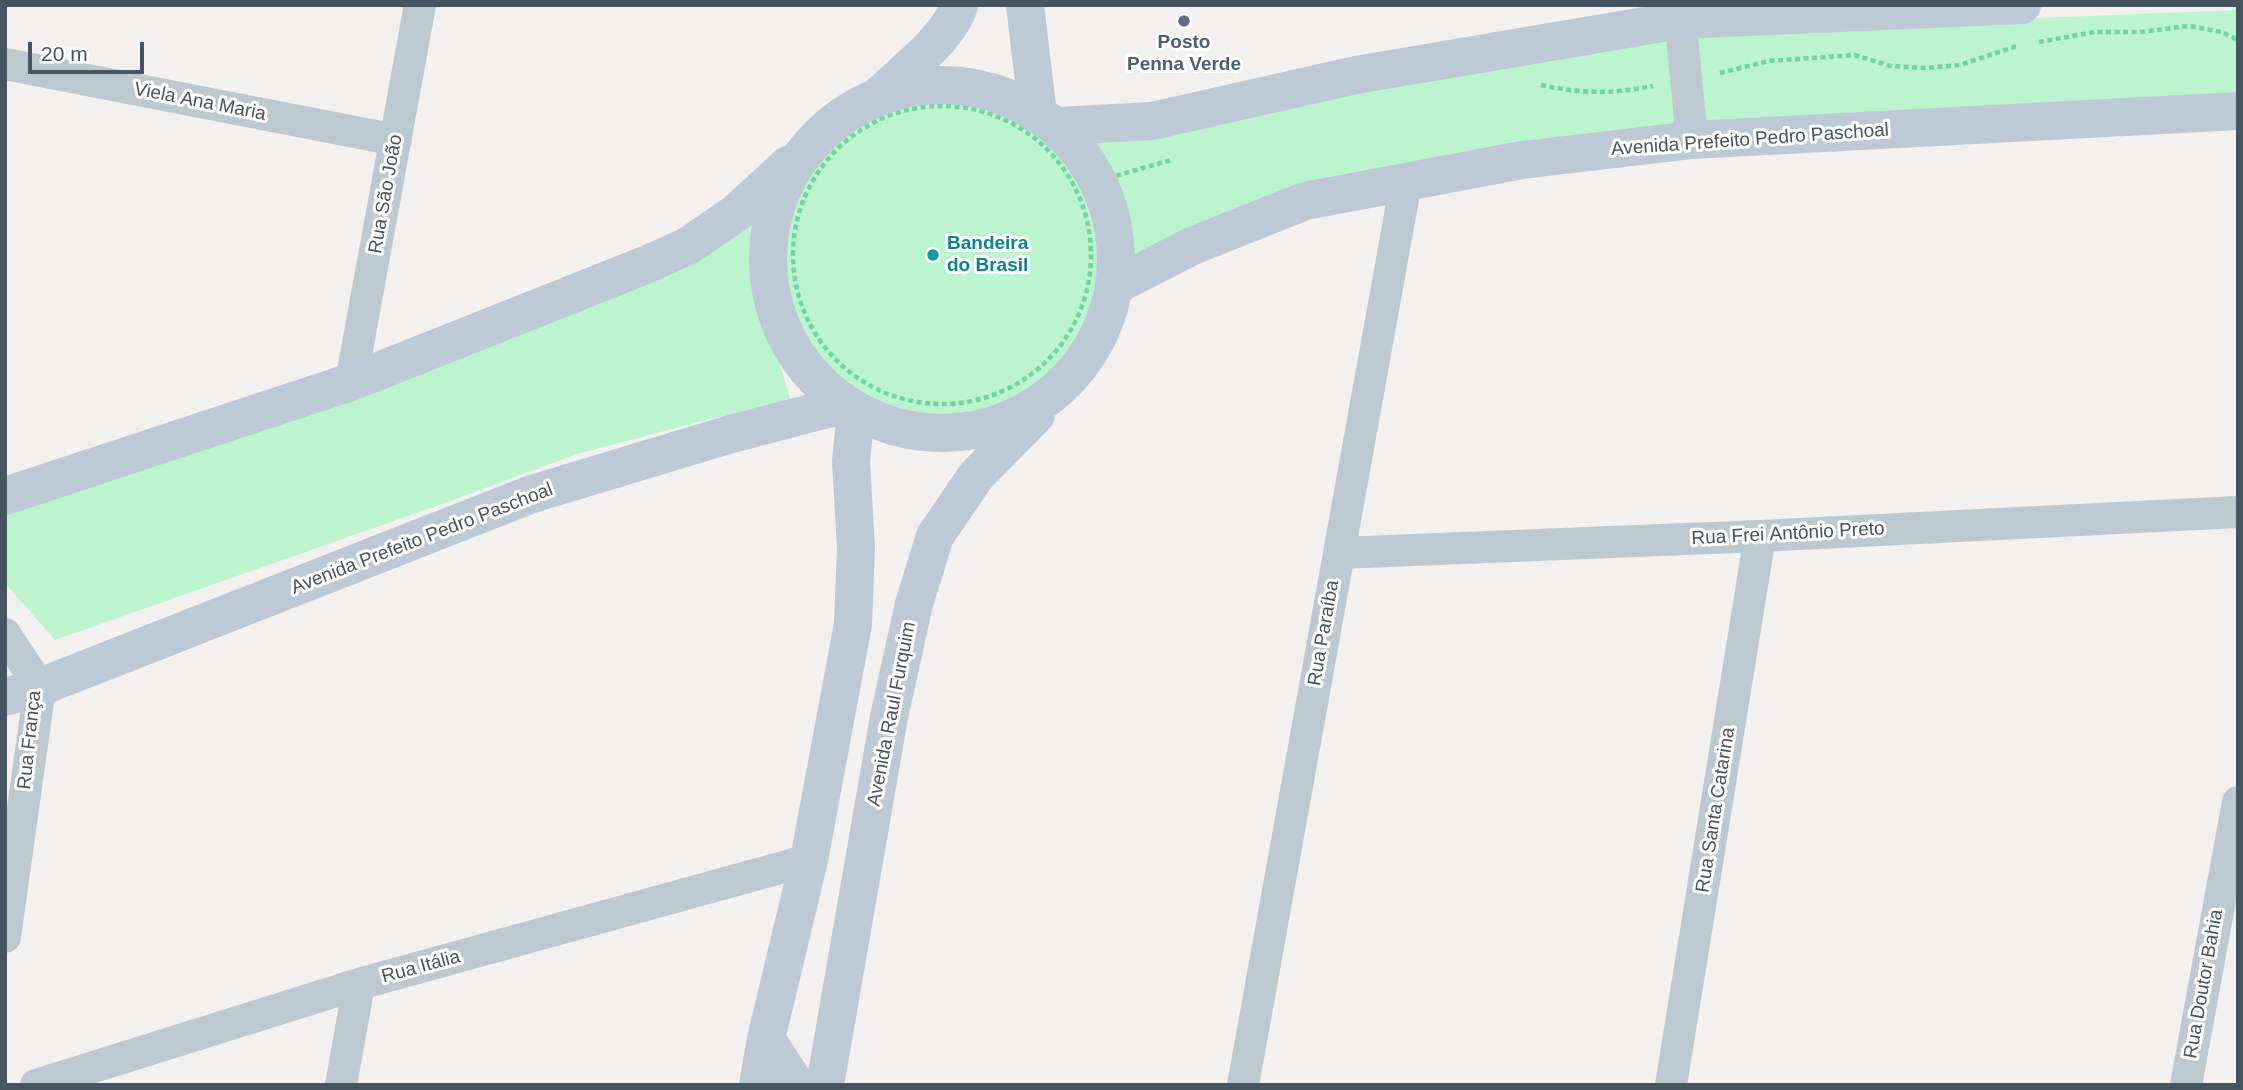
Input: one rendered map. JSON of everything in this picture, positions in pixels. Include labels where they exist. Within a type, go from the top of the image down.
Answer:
[{"type":"main road","points":[[5,496],[351,382],[688,246],[736,213],[840,116],[881,94],[943,34],[957,13],[959,5]]},
{"type":"main road","points":[[1025,5],[1048,120]]},
{"type":"main road","points":[[1048,120],[1152,121],[1356,75],[1679,12],[2022,5]]},
{"type":"main road","points":[[805,149],[781,190],[769,236],[770,288],[786,337],[816,380],[851,408],[926,434],[999,426],[1061,389],[1098,340],[1116,285],[1115,226],[1094,171],[1048,120],[1004,94],[943,83],[881,94]]},
{"type":"main road","name":"Avenida Prefeito Pedro Paschoal","points":[[1116,285],[1192,246],[1305,201],[1522,160],[1692,140],[2238,111]]},
{"type":"main road","name":"Avenida Raul Furquim","points":[[825,1085],[889,717],[914,604],[935,536],[976,476],[1061,389]]},
{"type":"main road","points":[[758,1085],[766,1039],[809,860],[853,624],[856,548],[851,408]]},
{"type":"main road","name":"Avenida Prefeito Pedro Paschoal","points":[[22,692],[532,494],[731,434],[851,408]]},
{"type":"main road","points":[[766,1039],[796,1085]]},
{"type":"street","name":"Rua São João","points":[[351,382],[420,5]]},
{"type":"street","points":[[1679,12],[1692,140]]},
{"type":"street","name":"Viela Ana Maria","points":[[5,64],[396,140]]},
{"type":"street","name":"Rua Paraíba","points":[[1243,1085],[1406,182]]},
{"type":"street","name":"Rua Frei Antônio Preto","points":[[1339,553],[1760,536],[2238,512]]},
{"type":"street","name":"Rua Santa Catarina","points":[[1671,1085],[1760,536]]},
{"type":"street","name":"Rua França","points":[[5,634],[22,692],[5,937]]},
{"type":"street","name":"Rua Doutor Bahia","points":[[2186,1085],[2238,802]]},
{"type":"street","name":"Rua Itália","points":[[36,1085],[359,984],[809,860]]},
{"type":"street","points":[[341,1085],[359,984]]},
{"type":"path","points":[[928,106],[957,106],[986,112],[1013,123],[1037,140],[1058,161],[1074,185],[1085,212],[1090,241],[1091,270],[1085,299],[1074,326],[1057,350],[1036,371],[1012,387],[985,398],[956,404],[898,398],[871,386],[847,370],[827,349],[810,324],[799,297],[794,268],[794,239],[800,210],[811,183],[827,159],[848,138],[872,122],[900,111],[928,106]]},
{"type":"green space","points":[[2238,10],[2238,96],[1703,125],[1694,32]]},
{"type":"green space","points":[[1668,37],[1676,126],[1379,174],[1125,272],[1125,224],[1103,164],[1074,132]]},
{"type":"green space","points":[[927,92],[959,92],[991,99],[1021,111],[1049,129],[1072,152],[1097,194],[1109,242],[1106,290],[1097,322],[1072,364],[1049,387],[1021,405],[991,417],[959,424],[927,424],[895,417],[865,405],[837,387],[814,364],[796,336],[784,306],[777,274],[777,242],[784,210],[796,180],[814,152],[837,129],[865,111],[895,99]]},
{"type":"green space","points":[[771,200],[764,227],[762,279],[765,304],[792,405],[718,417],[577,454],[55,640],[5,583],[5,513]]},
{"type":"place","name":"Posto Penna Verde","points":[[1184,21]]},
{"type":"place","name":"Bandeira do Brasil","points":[[933,255]]}]
